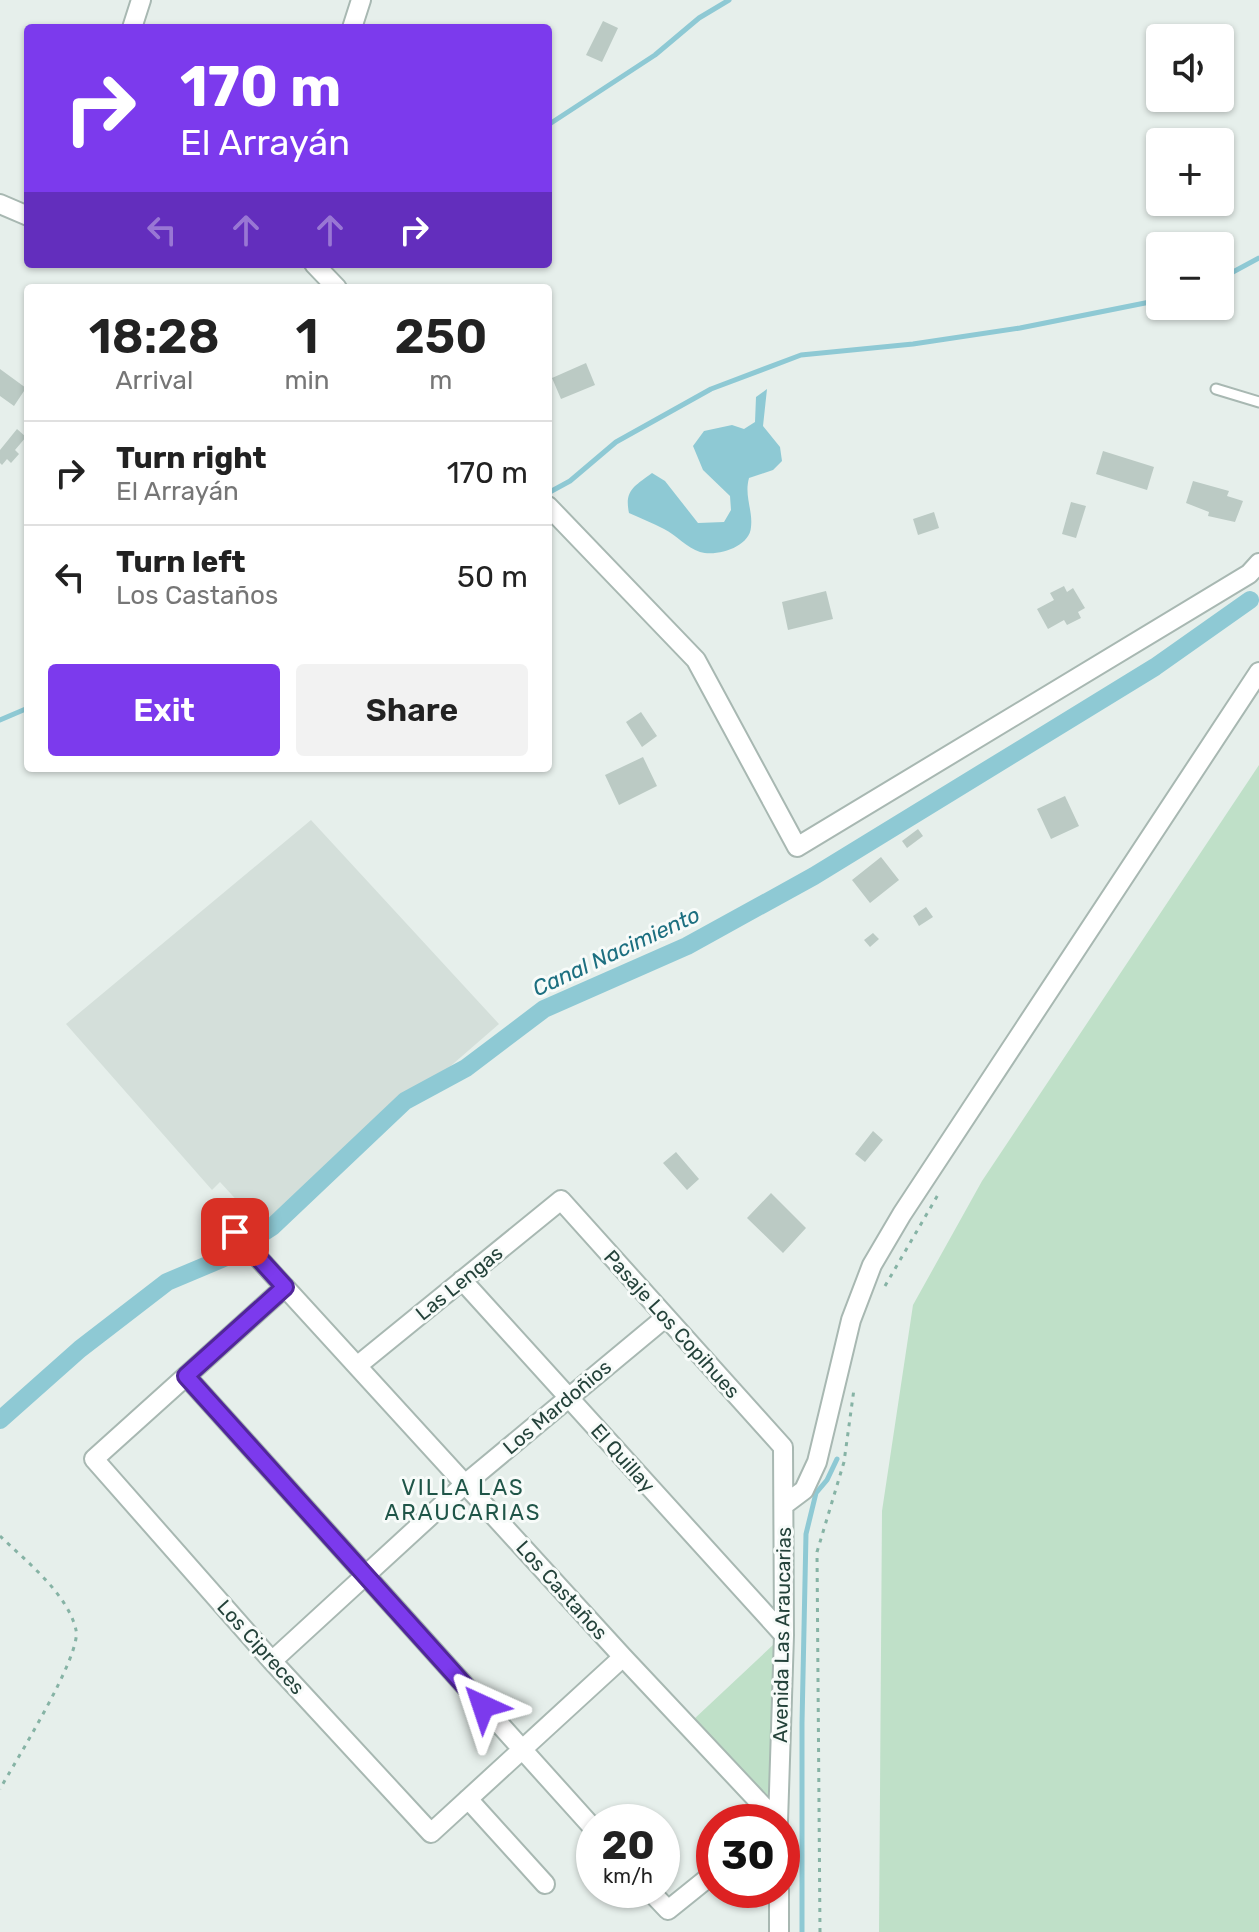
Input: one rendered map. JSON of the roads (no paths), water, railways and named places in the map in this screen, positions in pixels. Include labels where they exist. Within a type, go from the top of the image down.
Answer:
[{"type":"street","points":[[133,24],[141,0]]},
{"type":"street","points":[[353,24],[361,0]]},
{"type":"street","points":[[0,204],[24,214]]},
{"type":"street","points":[[318,268],[333,284]]},
{"type":"street","points":[[552,510],[696,660],[797,847],[1256,574]]},
{"type":"street","points":[[784,1505],[804,1490],[817,1462],[851,1320],[872,1265],[902,1214],[1259,672]]},
{"type":"street","name":"Las Lengas","points":[[357,1366],[561,1200]]},
{"type":"street","name":"Pasaje Los Copihues","points":[[561,1200],[783,1447]]},
{"type":"street","name":"Los Castaños","points":[[218,1214],[761,1804]]},
{"type":"street","name":"El Quillay","points":[[462,1280],[784,1635]]},
{"type":"street","points":[[285,1287],[186,1376],[576,1809]]},
{"type":"street","name":"Los Mardoñios","points":[[272,1661],[465,1484],[666,1317]]},
{"type":"street","name":"Los Cipreces","points":[[186,1376],[94,1459],[272,1661],[431,1833],[468,1799]]},
{"type":"street","name":"Avenida Las Araucarias","points":[[779,1804],[784,1635],[783,1447]]},
{"type":"street","points":[[545,1884],[468,1799],[623,1657]]},
{"type":"street","points":[[680,1900],[696,1887]]},
{"type":"street","points":[[779,1908],[779,1932]]},
{"type":"lane","points":[[1216,389],[1259,402]]},
{"type":"water","points":[[767,389],[763,426],[780,447],[782,461],[773,470],[749,478],[747,491],[751,527],[745,540],[723,552],[700,552],[664,529],[629,513],[630,494],[652,473],[665,481],[698,523],[724,522],[731,510],[730,496],[703,470],[693,446],[704,431],[732,425],[744,429],[755,422],[756,397]]},
{"type":"waterway","points":[[552,122],[655,55],[699,18],[729,0]]},
{"type":"waterway","points":[[1234,271],[1259,258]]},
{"type":"waterway","points":[[552,491],[570,481],[616,442],[711,389],[801,355],[913,344],[1020,328],[1146,303]]},
{"type":"waterway","name":"Canal Nacimiento","points":[[0,1420],[80,1349],[167,1282],[224,1258],[272,1227],[405,1101],[466,1068],[544,1009],[687,946],[814,876],[1155,667],[1250,600]]},
{"type":"waterway","points":[[0,720],[24,710]]},
{"type":"waterway","points":[[802,1932],[806,1534],[816,1493],[827,1480],[837,1459]]},
{"type":"district","name":"VILLA LAS ARAUCARIAS","points":[[463,1500]]}]
